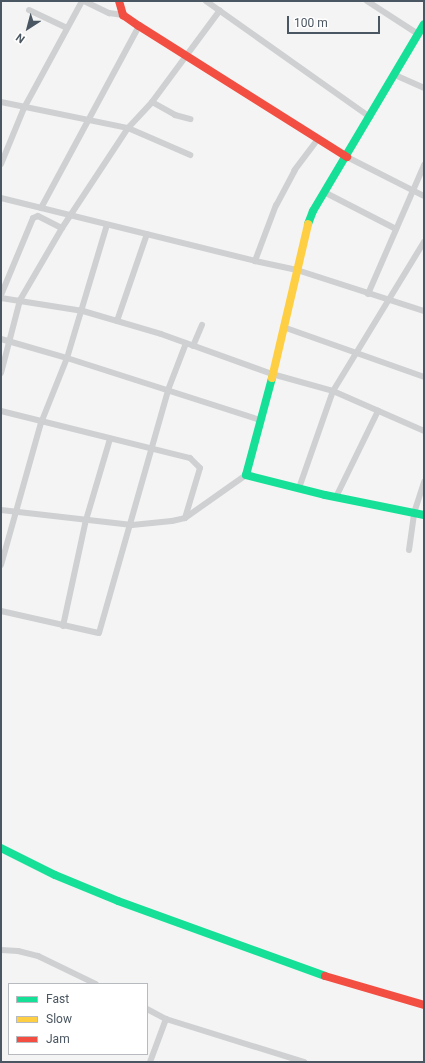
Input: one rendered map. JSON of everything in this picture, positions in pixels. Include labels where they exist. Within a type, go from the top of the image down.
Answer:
[{"type":"street","points":[[1,164],[24,108],[83,1],[109,13],[123,15],[347,157],[424,196]]},
{"type":"street","points":[[119,1],[123,15]]},
{"type":"street","points":[[206,1],[298,68],[370,117]]},
{"type":"street","points":[[367,1],[418,34]]},
{"type":"street","points":[[29,10],[67,28]]},
{"type":"street","points":[[1,373],[20,300],[62,228],[128,128],[152,102],[220,10]]},
{"type":"street","points":[[1,510],[132,525],[185,518],[246,475],[272,374],[286,328],[305,232],[324,192],[347,157],[424,24]]},
{"type":"street","points":[[41,208],[87,119],[139,26]]},
{"type":"street","points":[[395,75],[424,88]]},
{"type":"street","points":[[1,102],[24,108],[128,128],[190,154]]},
{"type":"street","points":[[152,102],[175,115],[190,119]]},
{"type":"street","points":[[255,261],[276,205],[295,170],[318,139]]},
{"type":"street","points":[[368,294],[424,165]]},
{"type":"street","points":[[324,192],[396,229]]},
{"type":"street","points":[[1,198],[106,225],[297,270],[424,312]]},
{"type":"street","points":[[62,228],[38,216],[33,218],[1,296],[83,311],[186,343],[272,374],[333,391],[424,431]]},
{"type":"street","points":[[1,565],[41,422],[68,358],[83,311],[106,225]]},
{"type":"street","points":[[117,321],[147,234]]},
{"type":"street","points":[[298,488],[333,391],[424,242]]},
{"type":"street","points":[[193,346],[202,325]]},
{"type":"street","points":[[286,328],[424,378]]},
{"type":"street","points":[[1,339],[68,358],[260,420]]},
{"type":"street","points":[[1,611],[62,626],[99,633],[132,525],[151,448],[168,390],[186,343]]},
{"type":"street","points":[[1,411],[190,458],[200,468],[185,518]]},
{"type":"street","points":[[336,497],[378,411]]},
{"type":"street","points":[[62,626],[86,520],[110,439]]},
{"type":"street","points":[[246,475],[336,497],[424,515]]},
{"type":"street","points":[[409,550],[414,513],[424,482]]},
{"type":"street","points":[[1,848],[55,875],[118,901],[346,983],[424,1005]]},
{"type":"street","points":[[1,950],[18,951],[38,956],[94,983]]},
{"type":"street","points":[[148,1010],[166,1019],[304,1062]]},
{"type":"street","points":[[150,1062],[166,1019]]},
{"type":"traffic: fast","points":[[308,224],[313,211],[424,24]]},
{"type":"traffic: fast","points":[[272,378],[246,475],[325,495],[424,515]]},
{"type":"traffic: fast","points":[[1,848],[55,875],[118,901],[325,976]]},
{"type":"traffic: slow","points":[[272,378],[308,224]]},
{"type":"traffic: jam","points":[[119,1],[123,15],[139,26],[347,157]]},
{"type":"traffic: jam","points":[[325,976],[424,1005]]}]
